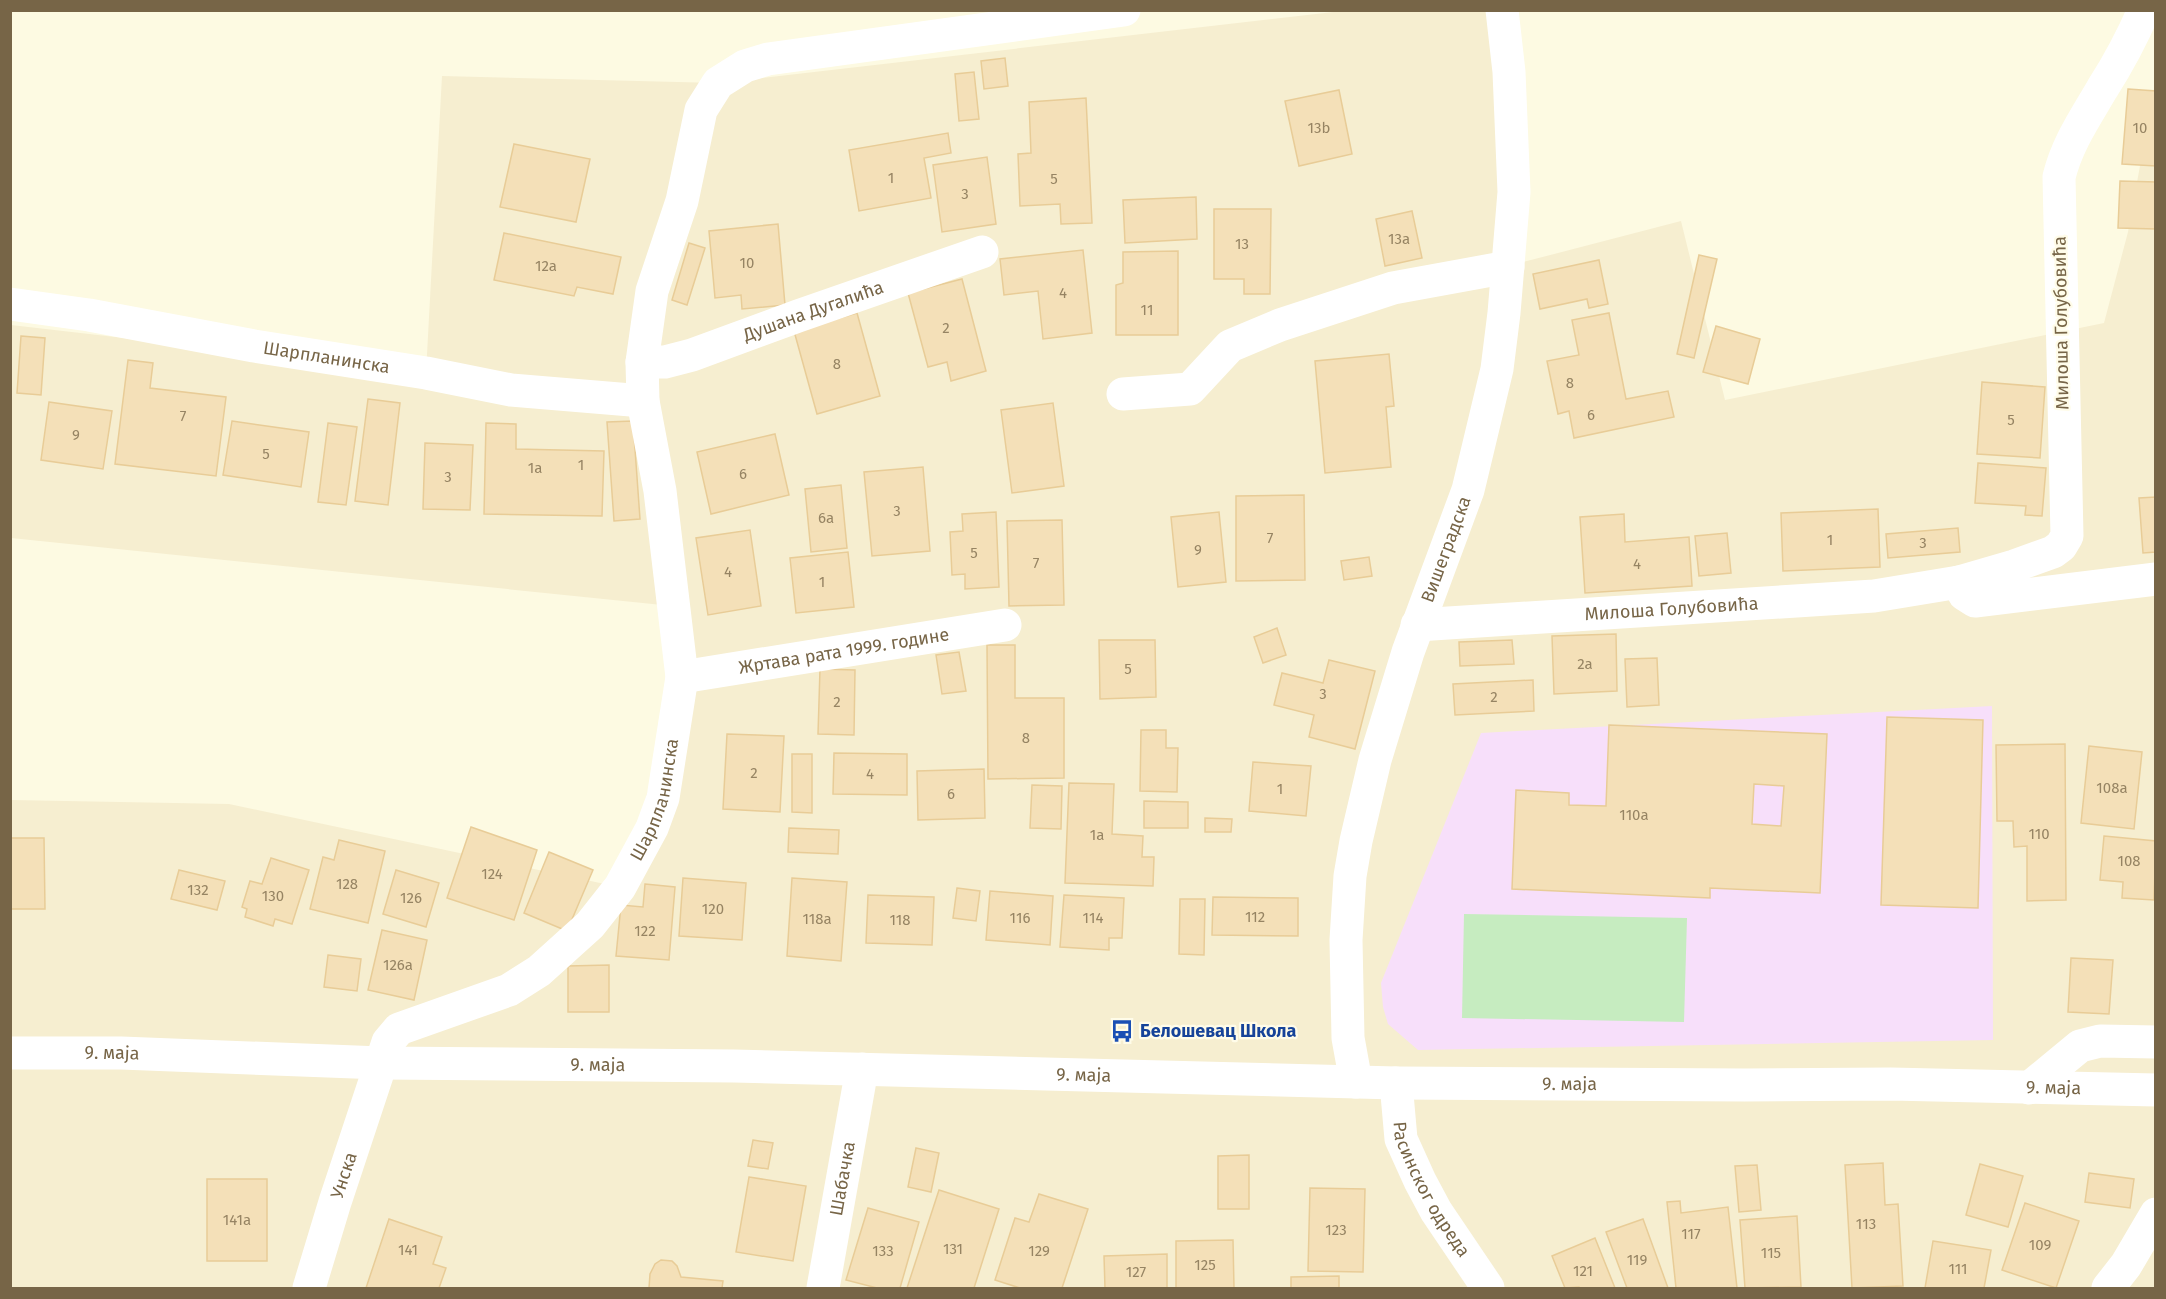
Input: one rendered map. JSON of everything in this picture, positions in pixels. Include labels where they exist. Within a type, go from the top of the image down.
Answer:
[{"type":"street","name":"Шарпланинска","points":[[381,1063],[388,1042],[399,1029],[509,990],[539,971],[590,925],[620,887],[651,828],[663,798],[682,677],[660,491],[643,401],[642,362],[651,291],[682,201],[701,110],[718,83],[745,66],[768,59],[1124,10]]},
{"type":"street","name":"Вишеградска","points":[[1356,1082],[1348,1038],[1346,940],[1350,876],[1360,823],[1375,760],[1417,625],[1468,490],[1497,369],[1514,192],[1509,72],[1502,10]]},
{"type":"street","name":"Милоша Голубовића","points":[[1417,625],[1874,596],[1959,582],[2054,552],[2067,536],[2059,177],[2064,156],[2075,132],[2132,38],[2144,10]]},
{"type":"street","name":"Душана Дугалића","points":[[642,362],[665,362],[692,355],[982,252]]},
{"type":"street","points":[[1123,394],[1190,390],[1230,346],[1325,309],[1393,288],[1508,267]]},
{"type":"street","name":"Шарпланинска","points":[[10,304],[89,315],[254,346],[426,373],[511,390],[643,401]]},
{"type":"street","points":[[1959,582],[1964,594],[1975,601],[2156,579]]},
{"type":"street","name":"Жртава рата 1999. године","points":[[682,677],[1005,625]]},
{"type":"street","points":[[2029,1088],[2080,1046],[2100,1041],[2156,1042]]},
{"type":"street","name":"9. маја","points":[[10,1053],[121,1053],[381,1063],[862,1069],[1396,1083],[1891,1084],[2156,1090]]},
{"type":"street","name":"Унска","points":[[309,1288],[381,1063]]},
{"type":"street","name":"Шабачка","points":[[823,1288],[862,1069]]},
{"type":"street","name":"Расинског одреда","points":[[1396,1083],[1401,1139],[1436,1211],[1488,1288]]},
{"type":"street","points":[[2108,1288],[2126,1265],[2156,1214]]},
{"type":"shaded area","points":[[1342,11],[1501,11],[1508,266],[1681,221],[1725,400],[2104,323],[2128,232],[2155,83],[2155,1288],[11,1288],[11,800],[229,804],[619,887],[682,677],[672,606],[11,538],[11,325],[426,373],[442,76],[718,83]]},
{"type":"shaded area","points":[[1992,706],[1993,1040],[1418,1050],[1388,1024],[1383,1007],[1381,983],[1481,733]]},
{"type":"green space","points":[[1464,914],[1687,918],[1684,1022],[1462,1018]]},
{"type":"building","points":[[1005,58],[1008,86],[984,89],[981,61]]},
{"type":"building","points":[[974,72],[979,119],[959,121],[955,74]]},
{"type":"building","points":[[2128,89],[2156,91],[2156,166],[2122,164]]},
{"type":"building","points":[[1339,90],[1352,154],[1299,166],[1285,101]]},
{"type":"building","points":[[1086,98],[1092,223],[1061,224],[1060,204],[1020,206],[1018,154],[1031,153],[1029,102]]},
{"type":"building","points":[[948,133],[951,153],[924,158],[931,198],[859,211],[849,150]]},
{"type":"building","points":[[514,144],[590,159],[576,222],[500,207]]},
{"type":"building","points":[[987,157],[996,224],[942,232],[933,165]]},
{"type":"building","points":[[2120,181],[2156,182],[2156,229],[2118,228]]},
{"type":"building","points":[[1196,197],[1197,239],[1125,243],[1123,200]]},
{"type":"building","points":[[1214,209],[1271,209],[1270,294],[1244,294],[1244,279],[1214,279]]},
{"type":"building","points":[[1412,211],[1422,258],[1385,266],[1376,219]]},
{"type":"building","points":[[778,224],[785,305],[742,309],[741,295],[715,298],[709,231]]},
{"type":"building","points":[[504,233],[621,257],[613,294],[577,287],[574,296],[494,280]]},
{"type":"building","points":[[689,243],[705,248],[687,305],[672,300]]},
{"type":"building","points":[[1083,250],[1092,333],[1043,339],[1038,291],[1004,295],[1000,259]]},
{"type":"building","points":[[1178,251],[1178,335],[1116,335],[1116,285],[1123,283],[1123,252]]},
{"type":"building","points":[[1699,255],[1717,259],[1694,358],[1677,354]]},
{"type":"building","points":[[1599,260],[1608,304],[1589,308],[1587,299],[1540,309],[1533,274]]},
{"type":"building","points":[[962,279],[986,371],[951,381],[947,362],[928,367],[908,293]]},
{"type":"building","points":[[857,313],[880,396],[817,414],[794,331]]},
{"type":"building","points":[[1609,313],[1626,399],[1668,391],[1674,417],[1574,438],[1569,411],[1558,414],[1547,361],[1579,355],[1572,320]]},
{"type":"building","points":[[1716,326],[1760,339],[1748,384],[1703,372]]},
{"type":"building","points":[[21,336],[45,338],[41,395],[17,393]]},
{"type":"building","points":[[1389,354],[1394,406],[1386,407],[1391,467],[1325,473],[1315,361]]},
{"type":"building","points":[[128,360],[153,363],[150,388],[226,397],[216,476],[115,464]]},
{"type":"building","points":[[1982,382],[2045,387],[2040,458],[1977,454]]},
{"type":"building","points":[[368,399],[400,403],[388,505],[355,501]]},
{"type":"building","points":[[49,402],[112,411],[103,469],[41,460]]},
{"type":"building","points":[[1053,403],[1064,486],[1012,493],[1001,410]]},
{"type":"building","points":[[232,421],[309,432],[301,487],[223,475]]},
{"type":"building","points":[[633,421],[640,519],[614,521],[607,422]]},
{"type":"building","points":[[328,423],[357,427],[346,505],[318,502]]},
{"type":"building","points":[[486,423],[516,424],[516,449],[604,451],[602,516],[484,514]]},
{"type":"building","points":[[775,434],[789,495],[711,514],[697,452]]},
{"type":"building","points":[[425,443],[473,445],[470,510],[423,509]]},
{"type":"building","points":[[1978,463],[2046,468],[2042,516],[2025,515],[2026,506],[1975,503]]},
{"type":"building","points":[[923,467],[930,551],[872,556],[864,472]]},
{"type":"building","points":[[841,485],[847,548],[811,552],[805,489]]},
{"type":"building","points":[[1304,495],[1305,580],[1236,581],[1236,496]]},
{"type":"building","points":[[2156,497],[2156,552],[2143,553],[2139,498]]},
{"type":"building","points":[[1878,509],[1880,567],[1783,571],[1781,513]]},
{"type":"building","points":[[996,512],[999,587],[965,589],[965,574],[952,575],[950,532],[963,531],[962,514]]},
{"type":"building","points":[[1219,512],[1226,582],[1178,587],[1171,517]]},
{"type":"building","points":[[1624,514],[1625,542],[1689,537],[1692,586],[1585,593],[1580,517]]},
{"type":"building","points":[[1062,520],[1064,605],[1009,606],[1007,521]]},
{"type":"building","points":[[1958,528],[1960,552],[1888,558],[1886,534]]},
{"type":"building","points":[[750,530],[761,606],[708,615],[696,538]]},
{"type":"building","points":[[1727,533],[1731,573],[1699,576],[1695,536]]},
{"type":"building","points":[[848,552],[854,607],[796,613],[790,558]]},
{"type":"building","points":[[1369,557],[1372,576],[1344,580],[1341,561]]},
{"type":"building","points":[[1277,628],[1286,655],[1263,663],[1254,637]]},
{"type":"building","points":[[1616,634],[1617,691],[1554,694],[1552,636]]},
{"type":"building","points":[[1099,640],[1155,640],[1156,697],[1100,699]]},
{"type":"building","points":[[1512,640],[1514,664],[1460,666],[1459,642]]},
{"type":"building","points":[[987,645],[1015,645],[1015,698],[1064,698],[1064,778],[988,779]]},
{"type":"building","points":[[959,652],[966,691],[942,694],[936,655]]},
{"type":"building","points":[[1657,658],[1659,705],[1627,707],[1625,659]]},
{"type":"building","points":[[1329,660],[1375,671],[1355,749],[1309,737],[1314,715],[1274,705],[1282,673],[1323,683]]},
{"type":"building","points":[[820,669],[855,670],[854,735],[818,734]]},
{"type":"building","points":[[1533,680],[1534,711],[1455,715],[1453,684]]},
{"type":"building","points":[[1887,717],[1983,720],[1978,908],[1881,905]]},
{"type":"building","points":[[1609,725],[1827,734],[1820,893],[1710,888],[1710,898],[1512,889],[1516,790],[1569,793],[1569,805],[1606,806]],"holes":[[[1754,784],[1784,786],[1781,826],[1752,824]]]},
{"type":"building","points":[[1141,730],[1166,730],[1166,748],[1178,748],[1177,792],[1140,791]]},
{"type":"building","points":[[727,734],[784,736],[780,812],[723,809]]},
{"type":"building","points":[[2065,744],[2066,900],[2027,901],[2027,846],[2014,847],[2013,821],[1997,821],[1996,745]]},
{"type":"building","points":[[2089,746],[2142,752],[2134,829],[2081,823]]},
{"type":"building","points":[[834,753],[907,754],[907,795],[833,794]]},
{"type":"building","points":[[792,754],[812,754],[812,813],[792,812]]},
{"type":"building","points":[[1253,762],[1311,766],[1306,816],[1249,811]]},
{"type":"building","points":[[984,769],[985,818],[918,820],[917,771]]},
{"type":"building","points":[[1069,783],[1114,784],[1112,834],[1143,836],[1142,857],[1154,857],[1153,886],[1065,883]]},
{"type":"building","points":[[1032,785],[1062,786],[1061,829],[1030,828]]},
{"type":"building","points":[[1144,801],[1188,802],[1188,828],[1144,828]]},
{"type":"building","points":[[1205,818],[1232,819],[1231,832],[1205,832]]},
{"type":"building","points":[[471,827],[537,850],[514,920],[447,898]]},
{"type":"building","points":[[789,828],[839,830],[838,854],[788,852]]},
{"type":"building","points":[[2104,836],[2156,841],[2154,900],[2122,898],[2123,882],[2100,880]]},
{"type":"building","points":[[10,838],[44,838],[45,909],[10,909]]},
{"type":"building","points":[[339,840],[385,851],[368,923],[310,909],[323,857],[334,860]]},
{"type":"building","points":[[549,852],[593,870],[567,931],[524,913]]},
{"type":"building","points":[[271,858],[309,870],[292,924],[275,919],[273,926],[245,917],[247,909],[242,907],[250,881],[262,884]]},
{"type":"building","points":[[179,870],[225,881],[217,910],[171,899]]},
{"type":"building","points":[[396,870],[439,883],[426,927],[383,914]]},
{"type":"building","points":[[683,878],[746,883],[742,940],[679,936]]},
{"type":"building","points":[[792,878],[847,882],[841,961],[787,956]]},
{"type":"building","points":[[645,884],[675,887],[669,960],[616,956],[621,905],[643,907]]},
{"type":"building","points":[[957,888],[980,891],[976,921],[953,918]]},
{"type":"building","points":[[990,891],[1053,896],[1050,945],[986,940]]},
{"type":"building","points":[[868,895],[934,897],[932,945],[866,943]]},
{"type":"building","points":[[1064,895],[1124,898],[1122,938],[1109,938],[1109,950],[1060,947]]},
{"type":"building","points":[[1213,897],[1298,898],[1298,936],[1212,935]]},
{"type":"building","points":[[1180,899],[1205,899],[1204,955],[1179,954]]},
{"type":"building","points":[[382,930],[427,940],[414,1000],[368,990]]},
{"type":"building","points":[[328,955],[361,959],[357,991],[324,987]]},
{"type":"building","points":[[2071,958],[2113,960],[2109,1014],[2068,1012]]},
{"type":"building","points":[[609,965],[609,1012],[568,1012],[568,966]]},
{"type":"building","points":[[753,1140],[773,1143],[768,1169],[748,1166]]},
{"type":"building","points":[[916,1148],[939,1153],[931,1192],[908,1187]]},
{"type":"building","points":[[1249,1155],[1249,1209],[1218,1209],[1218,1156]]},
{"type":"building","points":[[1883,1163],[1885,1205],[1898,1204],[1903,1286],[1852,1288],[1845,1165]]},
{"type":"building","points":[[1980,1164],[2023,1176],[2008,1227],[1966,1215]]},
{"type":"building","points":[[1757,1165],[1761,1210],[1739,1212],[1735,1166]]},
{"type":"building","points":[[2089,1173],[2134,1179],[2130,1208],[2085,1202]]},
{"type":"building","points":[[749,1177],[806,1186],[793,1261],[736,1252]]},
{"type":"building","points":[[207,1179],[267,1179],[267,1261],[207,1261]]},
{"type":"building","points":[[1310,1188],[1365,1189],[1363,1272],[1308,1271]]},
{"type":"building","points":[[939,1190],[999,1209],[974,1288],[907,1288]]},
{"type":"building","points":[[1039,1194],[1088,1209],[1062,1288],[1020,1288],[995,1280],[1015,1218],[1029,1222]]},
{"type":"building","points":[[1680,1201],[1681,1213],[1728,1207],[1737,1288],[1676,1288],[1667,1202]]},
{"type":"building","points":[[2025,1203],[2079,1221],[2056,1288],[2002,1270]]},
{"type":"building","points":[[868,1208],[919,1222],[900,1288],[877,1288],[846,1280]]},
{"type":"building","points":[[1797,1216],[1801,1287],[1745,1288],[1740,1220]]},
{"type":"building","points":[[389,1219],[442,1237],[433,1264],[446,1268],[439,1288],[366,1288]]},
{"type":"building","points":[[1643,1219],[1668,1288],[1627,1288],[1606,1232]]},
{"type":"building","points":[[1595,1238],[1615,1288],[1565,1288],[1552,1256]]},
{"type":"building","points":[[1233,1240],[1234,1288],[1176,1288],[1176,1241]]},
{"type":"building","points":[[1933,1241],[1991,1250],[1984,1288],[1925,1288]]},
{"type":"building","points":[[1167,1254],[1167,1288],[1105,1288],[1104,1256]]},
{"type":"building","points":[[661,1260],[672,1261],[677,1266],[681,1277],[723,1281],[722,1288],[649,1288],[650,1274],[655,1264]]},
{"type":"building","points":[[1339,1276],[1339,1288],[1291,1288],[1291,1277]]},
{"type":"place","name":"Белошевац Школа","points":[[1122,1031]]}]
